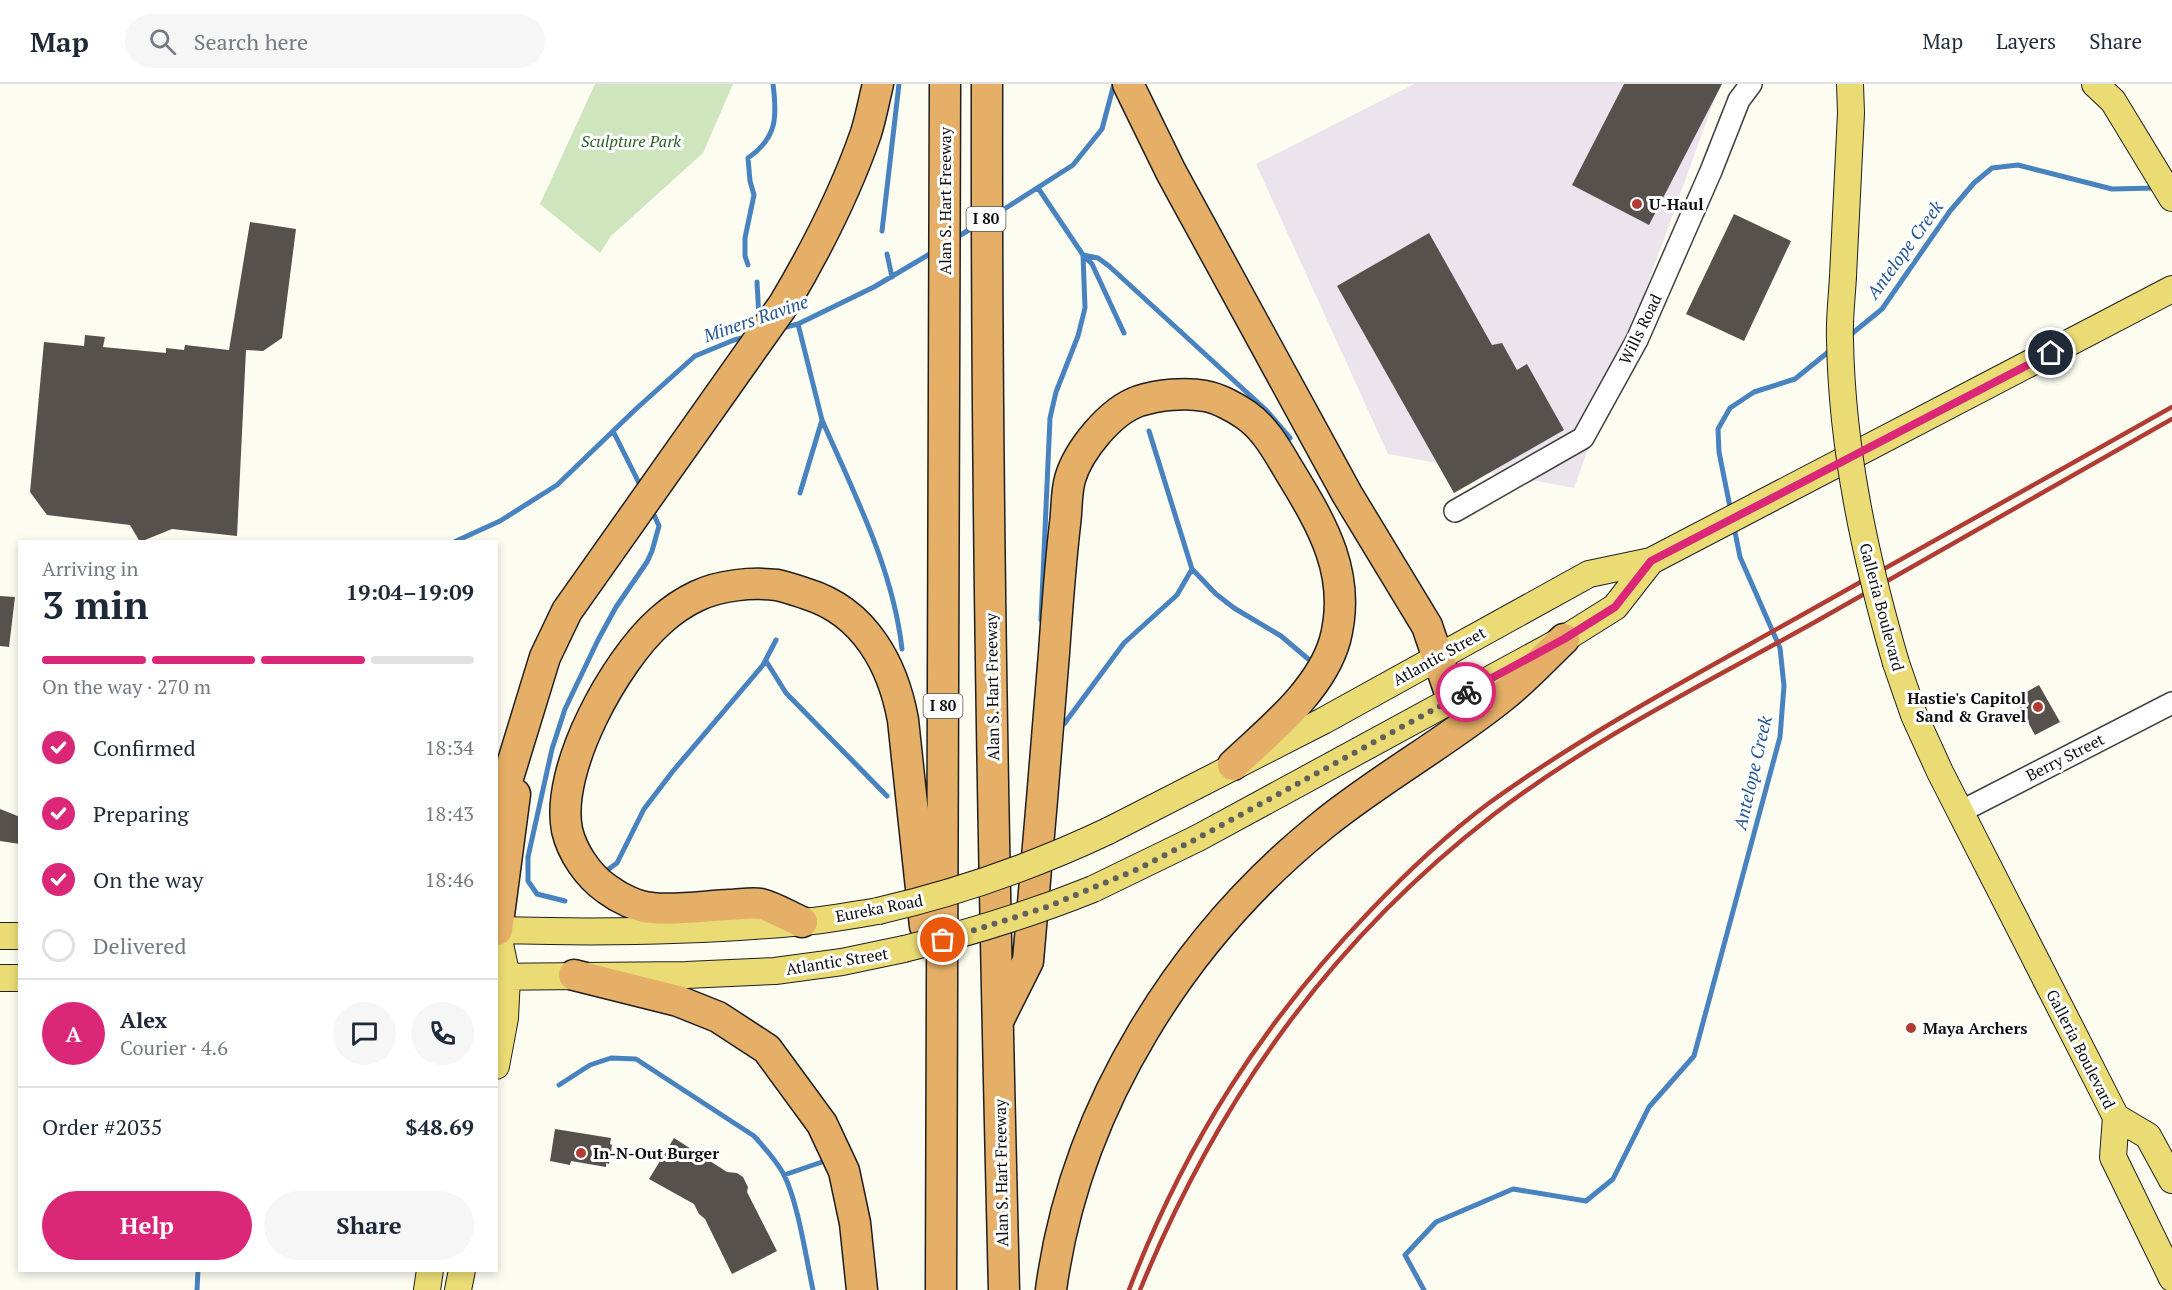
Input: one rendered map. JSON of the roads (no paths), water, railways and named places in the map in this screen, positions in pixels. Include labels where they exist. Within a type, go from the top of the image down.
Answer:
[{"type":"highway","points":[[498,811],[545,657],[567,611],[784,304],[813,256],[840,199],[866,132],[878,84]]},
{"type":"highway","name":"Alan S. Hart Freeway","points":[[942,1290],[945,84]]},
{"type":"highway","name":"Alan S. Hart Freeway","points":[[987,84],[986,311],[1004,1290]]},
{"type":"highway","points":[[1128,84],[1171,172],[1347,494],[1427,626],[1452,699]]},
{"type":"highway","points":[[998,1023],[1028,961],[1060,566],[1070,480],[1081,455],[1095,434],[1119,413],[1137,402],[1163,396],[1208,396],[1246,415],[1267,435],[1329,540],[1337,569],[1340,594],[1339,616],[1335,641],[1326,661],[1301,700],[1233,765]]},
{"type":"highway","points":[[802,922],[761,904],[652,908],[635,903],[606,888],[594,877],[581,862],[568,831],[567,796],[571,770],[601,702],[627,661],[660,621],[699,595],[717,589],[757,584],[779,585],[820,598],[860,626],[875,645],[889,669],[898,693],[903,720],[942,1078]]},
{"type":"highway","points":[[1051,1290],[1055,1260],[1072,1190],[1093,1134],[1147,1025],[1181,975],[1240,902],[1292,851],[1361,796],[1502,697],[1564,639]]},
{"type":"highway","points":[[498,924],[526,720]]},
{"type":"highway","points":[[574,975],[678,1001],[718,1017],[767,1049],[822,1125],[844,1171],[855,1223],[862,1290]]},
{"type":"main road","name":"Galleria Boulevard","points":[[1850,84],[1851,113],[1839,339],[1844,411],[1855,500],[1877,597],[1914,715],[1960,812],[2116,1117],[2113,1157],[2172,1278]]},
{"type":"main road","points":[[2095,84],[2114,101],[2172,198]]},
{"type":"main road","name":"Atlantic Street","points":[[1233,765],[1323,722],[1589,574],[1651,561],[1684,545],[2172,289]]},
{"type":"main road","name":"Atlantic Street","points":[[502,977],[756,972],[842,962],[962,935],[1047,907],[1093,889],[1188,843],[1564,639],[1615,607],[1651,561]]},
{"type":"main road","name":"Eureka Road","points":[[498,931],[650,931],[802,922],[878,911],[968,888],[1017,871],[1108,831],[1233,765]]},
{"type":"main road","points":[[0,936],[18,936]]},
{"type":"main road","points":[[498,940],[505,1018],[498,1055]]},
{"type":"main road","points":[[0,978],[18,978]]},
{"type":"main road","name":"Galleria Boulevard","points":[[2116,1117],[2148,1136],[2172,1180]]},
{"type":"main road","points":[[427,1290],[430,1272]]},
{"type":"main road","points":[[458,1290],[462,1272]]},
{"type":"street","name":"Wills Road","points":[[1455,511],[1583,438],[1637,340],[1739,100],[1751,84]]},
{"type":"street","name":"Berry Street","points":[[1960,812],[2172,703]]},
{"type":"waterway","points":[[748,265],[745,256],[745,238],[754,195],[748,158],[758,150],[770,134],[775,116],[773,84]]},
{"type":"waterway","points":[[882,231],[899,84]]},
{"type":"waterway","name":"Miners Ravine","points":[[998,213],[1073,165],[1102,129],[1114,84]]},
{"type":"waterway","name":"Antelope Creek","points":[[1849,336],[1882,309],[1950,211],[1974,183],[1992,168],[2018,165],[2112,189],[2156,188]]},
{"type":"waterway","points":[[1038,188],[1083,255],[1092,264],[1124,333]]},
{"type":"waterway","name":"Miners Ravine","points":[[954,239],[977,225]]},
{"type":"waterway","name":"Miners Ravine","points":[[782,328],[798,324],[874,287],[933,252]]},
{"type":"waterway","points":[[887,254],[892,277]]},
{"type":"waterway","points":[[1041,620],[1050,418],[1056,392],[1078,336],[1085,308],[1083,255],[1098,258],[1109,266],[1266,410],[1290,438]]},
{"type":"waterway","points":[[757,282],[759,319]]},
{"type":"waterway","points":[[798,324],[822,420],[800,493]]},
{"type":"waterway","name":"Miners Ravine","points":[[458,540],[500,521],[557,485],[695,356],[746,337]]},
{"type":"waterway","name":"Antelope Creek","points":[[1731,512],[1719,452],[1718,429],[1730,408],[1754,392],[1795,379],[1832,349]]},
{"type":"waterway","points":[[822,420],[871,532],[890,590],[902,649]]},
{"type":"waterway","points":[[613,431],[642,489]]},
{"type":"waterway","points":[[1064,724],[1124,643],[1177,595],[1192,569],[1149,431]]},
{"type":"waterway","points":[[565,901],[537,894],[528,881],[528,857],[552,749],[565,709],[616,607],[652,551],[659,526],[651,508]]},
{"type":"waterway","name":"Antelope Creek","points":[[1424,1290],[1405,1255],[1436,1222],[1513,1189],[1586,1201],[1613,1179],[1649,1107],[1694,1056],[1780,737],[1784,686],[1780,648],[1740,557],[1734,527]]},
{"type":"waterway","points":[[1192,569],[1216,594],[1234,608],[1281,636],[1313,663]]},
{"type":"waterway","points":[[606,871],[617,863],[644,809],[673,771],[763,665],[776,640]]},
{"type":"waterway","points":[[766,661],[786,693],[887,796]]},
{"type":"waterway","points":[[559,1085],[590,1065],[611,1058],[636,1059],[754,1136],[777,1163],[788,1185],[797,1214],[813,1290]]},
{"type":"waterway","points":[[784,1175],[822,1162]]},
{"type":"waterway","name":"Miners Ravine","points":[[197,1290],[198,1272]]},
{"type":"railway","points":[[1129,1290],[1151,1237],[1201,1136],[1261,1042],[1330,954],[1397,883],[1457,828],[1527,776],[1646,702],[2172,407]]},
{"type":"railway","points":[[1140,1290],[1171,1220],[1205,1153],[1243,1090],[1284,1029],[1330,971],[1380,916],[1434,864],[1493,815],[1570,761],[1691,690],[1860,597],[2172,419]]},
{"type":"place","name":"U-Haul","points":[[1637,204]]},
{"type":"place","name":"Hastie's Capitol Sand & Gravel","points":[[2038,707]]},
{"type":"place","name":"Maya Archers","points":[[1911,1028]]},
{"type":"place","name":"In-N-Out Burger","points":[[581,1153]]},
{"type":"park label","name":"Sculpture Park","points":[[631,141]]}]
